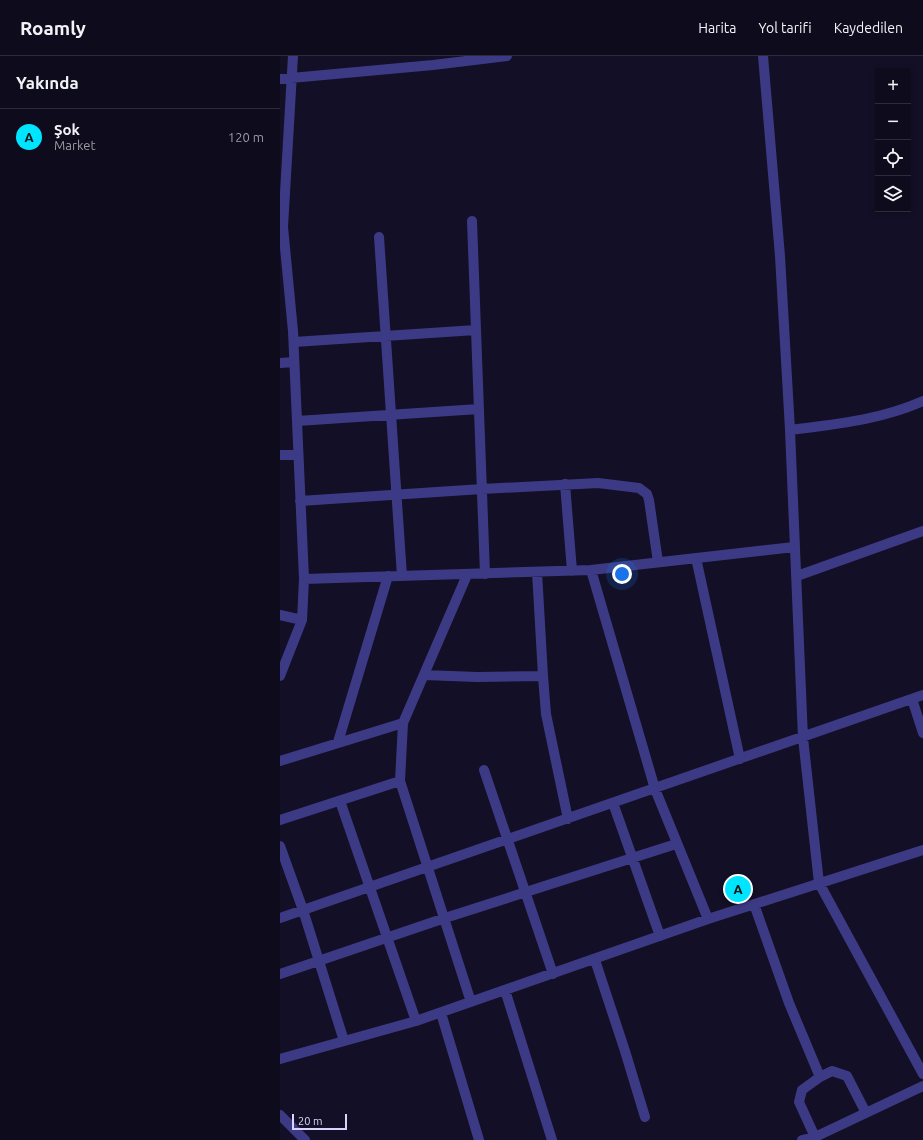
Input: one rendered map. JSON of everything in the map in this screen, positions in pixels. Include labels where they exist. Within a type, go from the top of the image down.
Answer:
[{"type":"street","points":[[280,676],[302,620],[304,579],[294,342],[282,227],[293,56]]},
{"type":"street","points":[[280,80],[507,56]]},
{"type":"street","points":[[763,56],[780,256],[790,430],[794,547],[797,576],[803,738],[819,883],[922,1070]]},
{"type":"street","points":[[472,221],[485,574]]},
{"type":"street","points":[[379,237],[402,576]]},
{"type":"street","points":[[294,342],[476,330]]},
{"type":"street","points":[[280,363],[294,362]]},
{"type":"street","points":[[790,430],[869,419],[908,408],[923,401]]},
{"type":"street","points":[[297,421],[479,409]]},
{"type":"street","points":[[280,455],[298,455]]},
{"type":"street","points":[[300,502],[565,484],[598,483],[639,488],[649,500],[658,562]]},
{"type":"street","points":[[565,484],[572,571]]},
{"type":"street","points":[[797,576],[923,531]]},
{"type":"street","points":[[304,579],[591,570],[794,547]]},
{"type":"street","points":[[696,558],[740,759]]},
{"type":"street","points":[[591,570],[655,789],[676,844],[708,919]]},
{"type":"street","points":[[537,572],[546,714],[568,819]]},
{"type":"street","points":[[468,575],[403,723],[400,781],[471,1002]]},
{"type":"street","points":[[338,742],[388,576]]},
{"type":"street","points":[[280,615],[302,620]]},
{"type":"street","points":[[424,675],[478,677],[543,676]]},
{"type":"street","points":[[280,918],[803,738],[923,695]]},
{"type":"street","points":[[912,699],[923,733]]},
{"type":"street","points":[[280,761],[403,723]]},
{"type":"street","points":[[484,770],[553,974]]},
{"type":"street","points":[[280,820],[400,781]]},
{"type":"street","points":[[340,801],[416,1022]]},
{"type":"street","points":[[613,803],[660,936]]},
{"type":"street","points":[[280,974],[445,918],[676,844]]},
{"type":"street","points":[[280,846],[303,910],[344,1041]]},
{"type":"street","points":[[281,1056],[416,1022],[708,919],[923,850]]},
{"type":"street","points":[[754,904],[789,1003],[820,1077]]},
{"type":"street","points":[[595,960],[625,1051],[644,1117]]},
{"type":"street","points":[[505,990],[552,1140]]},
{"type":"street","points":[[441,1013],[479,1140]]},
{"type":"street","points":[[816,1137],[799,1102],[802,1090],[820,1077],[832,1071],[840,1072],[847,1076],[866,1113]]},
{"type":"street","points":[[802,1140],[816,1137],[923,1086]]},
{"type":"street","points":[[280,1115],[305,1140]]},
{"type":"place","name":"Şok","points":[[738,889]]}]
